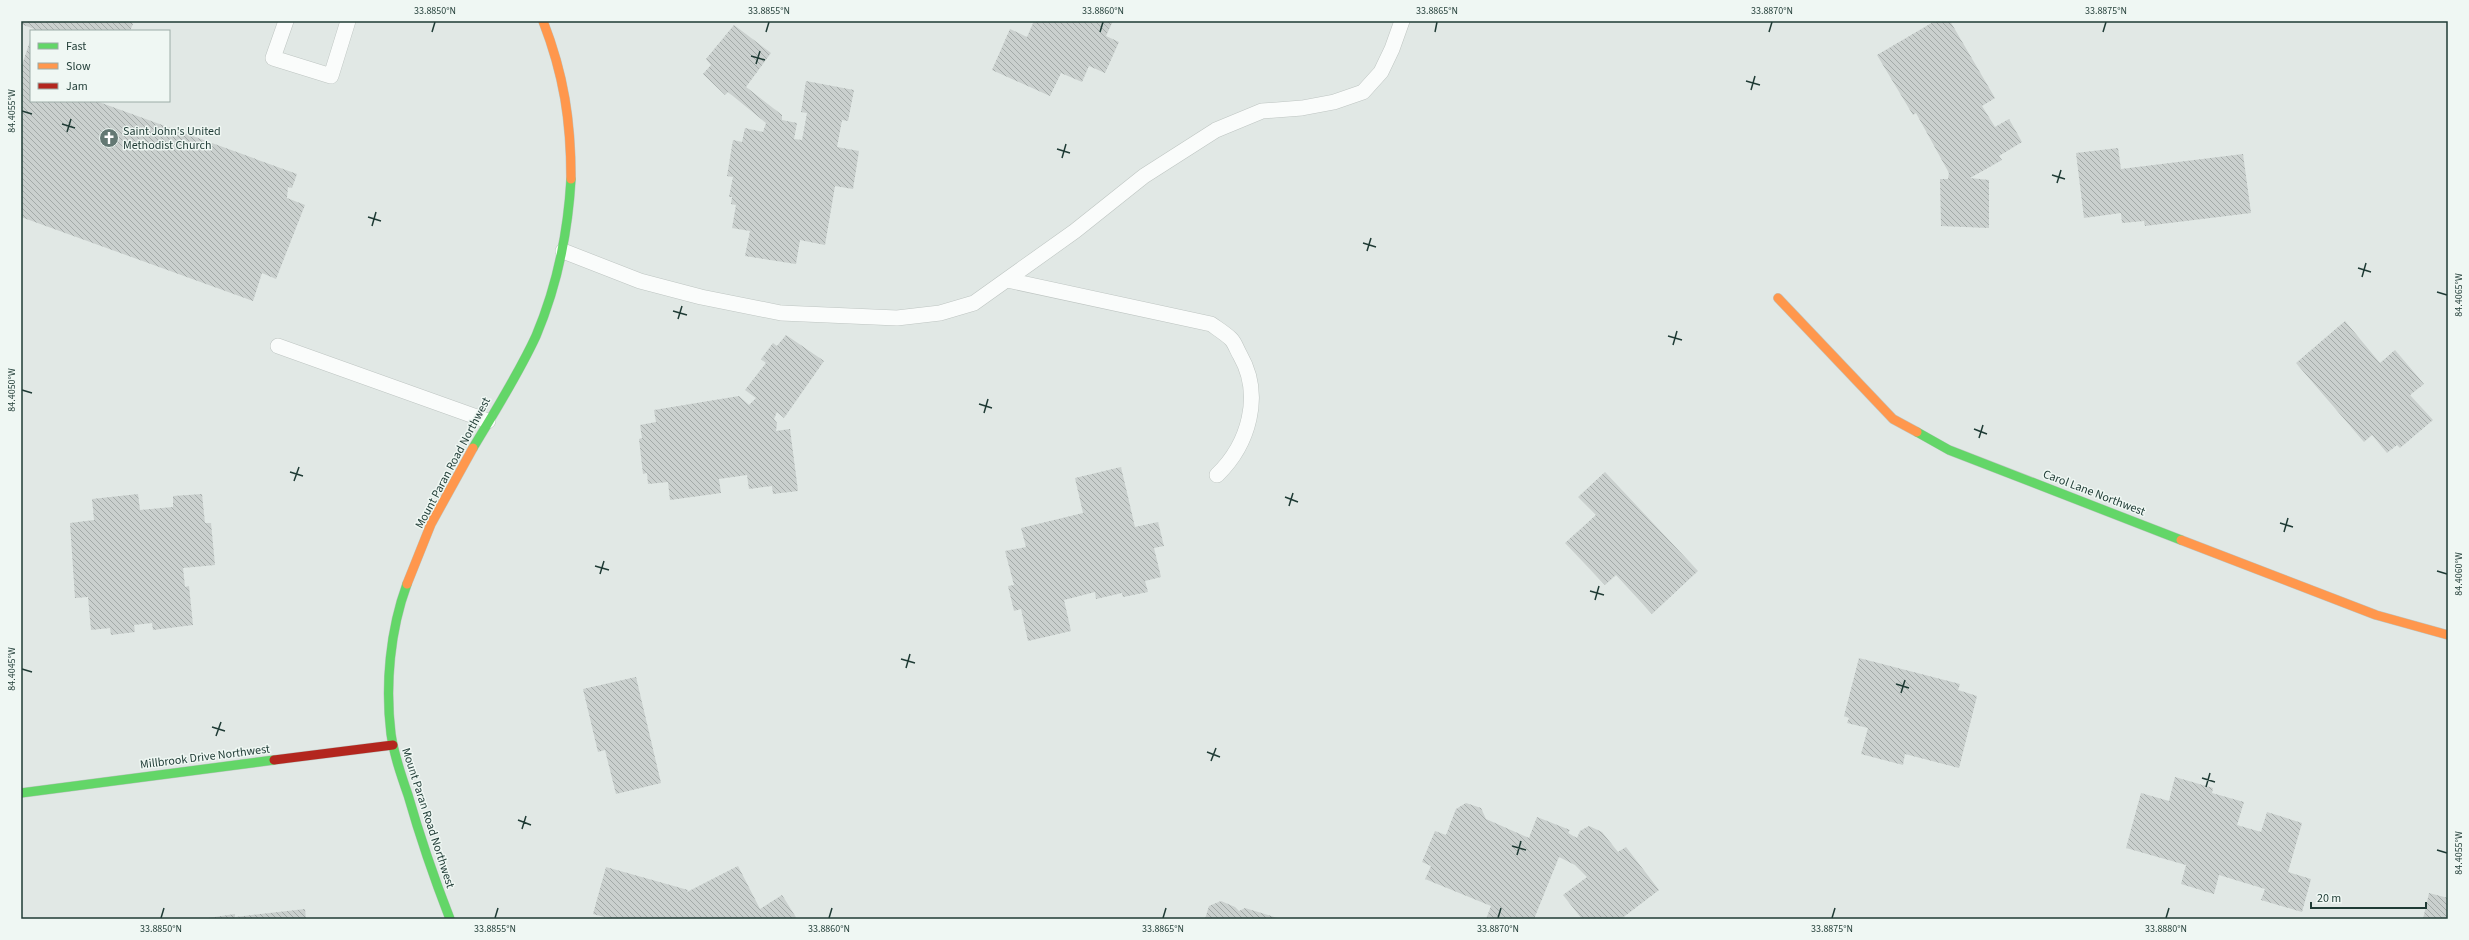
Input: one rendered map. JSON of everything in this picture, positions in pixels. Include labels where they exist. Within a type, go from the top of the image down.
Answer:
[{"type":"street","name":"Mount Paran Road Northwest","points":[[450,919],[429,866],[393,746],[390,677],[396,624],[410,574],[439,509],[535,335],[563,251],[571,170],[569,117],[558,61],[543,21]]},
{"type":"street","name":"Carol Lane Northwest","points":[[1778,298],[1893,419],[1949,450],[2376,615],[2448,635]]},
{"type":"street","name":"Millbrook Drive Northwest","points":[[21,793],[393,746]]},
{"type":"lane","points":[[286,21],[273,58],[331,76],[348,21]]},
{"type":"lane","points":[[563,251],[640,281],[701,297],[781,313],[897,318],[940,313],[974,303],[1075,231],[1144,176],[1216,130],[1262,111],[1302,108],[1363,92],[1382,72],[1402,21]]},
{"type":"lane","points":[[1007,280],[1159,311],[1211,324],[1231,340],[1248,369],[1252,408],[1247,431],[1236,452],[1217,475]]},
{"type":"lane","points":[[278,346],[488,421]]},
{"type":"building","points":[[21,21],[130,21],[133,24],[130,30],[34,30],[21,24]]},
{"type":"building","points":[[1034,21],[1113,21],[1106,36],[1119,42],[1105,73],[1089,66],[1082,82],[1061,73],[1050,96],[992,70],[1010,29],[1027,37]]},
{"type":"building","points":[[1935,21],[1950,21],[1995,98],[1982,106],[1995,127],[2009,119],[2022,142],[1999,156],[2002,160],[1970,178],[1989,180],[1989,228],[1941,226],[1940,179],[1948,179],[1949,173],[1916,113],[1913,115],[1877,55]]},
{"type":"building","points":[[734,25],[771,53],[746,87],[782,115],[782,120],[797,123],[794,139],[802,140],[807,113],[801,112],[806,81],[854,90],[848,121],[842,120],[837,147],[859,151],[853,189],[835,186],[825,245],[800,240],[796,264],[745,256],[750,231],[732,228],[736,205],[731,204],[732,197],[729,197],[733,177],[727,176],[733,140],[742,142],[745,128],[763,132],[766,123],[728,92],[725,95],[703,74],[711,65],[706,59]]},
{"type":"building","name":"Saint John's United Methodist Church","points":[[30,41],[30,102],[99,102],[297,174],[292,188],[288,187],[287,198],[305,205],[276,279],[262,273],[253,301],[21,217],[21,68]]},
{"type":"building","points":[[2118,148],[2121,169],[2243,154],[2251,213],[2145,226],[2144,221],[2122,223],[2121,213],[2084,218],[2076,153]]},
{"type":"building","points":[[2345,321],[2380,363],[2395,350],[2424,384],[2410,395],[2433,420],[2400,448],[2397,445],[2387,453],[2372,435],[2364,442],[2296,363]]},
{"type":"building","points":[[786,335],[824,361],[784,418],[777,412],[774,419],[777,423],[776,431],[790,429],[798,491],[773,494],[772,486],[749,489],[747,475],[719,479],[721,493],[670,500],[668,482],[648,484],[647,473],[643,474],[639,439],[642,438],[640,425],[656,422],[654,410],[739,396],[749,405],[756,398],[745,390],[766,363],[761,359],[773,343],[777,346]]},
{"type":"building","points":[[1121,467],[1135,527],[1158,522],[1164,546],[1154,548],[1161,577],[1145,581],[1148,592],[1123,597],[1122,593],[1096,599],[1095,592],[1064,600],[1071,631],[1028,641],[1021,609],[1014,611],[1008,586],[1014,585],[1005,551],[1026,547],[1021,528],[1083,513],[1075,478]]},
{"type":"building","points":[[1605,472],[1698,571],[1652,614],[1616,575],[1605,585],[1565,543],[1596,515],[1578,497]]},
{"type":"building","points":[[138,494],[140,510],[173,507],[173,496],[202,494],[205,523],[211,523],[215,565],[183,568],[185,587],[189,586],[193,625],[153,630],[152,623],[134,625],[135,632],[111,635],[110,628],[91,630],[88,597],[75,598],[70,523],[94,520],[92,499]]},
{"type":"building","points":[[1859,658],[1960,684],[1958,690],[1977,696],[1959,768],[1905,754],[1903,765],[1861,754],[1868,728],[1847,723],[1849,718],[1844,716]]},
{"type":"building","points":[[636,677],[661,783],[616,794],[605,750],[598,752],[583,689]]},
{"type":"building","points":[[2175,777],[2213,788],[2212,793],[2244,802],[2237,825],[2261,832],[2267,812],[2302,823],[2288,872],[2311,879],[2302,912],[2261,900],[2265,889],[2219,875],[2214,894],[2181,884],[2186,865],[2126,848],[2141,793],[2169,801]]},
{"type":"building","points":[[1466,803],[1481,808],[1486,819],[1529,838],[1537,817],[1570,830],[1568,833],[1577,838],[1580,831],[1589,826],[1602,832],[1618,852],[1626,847],[1659,890],[1621,919],[1582,919],[1563,895],[1587,877],[1575,865],[1559,857],[1534,919],[1486,919],[1491,906],[1425,879],[1431,866],[1422,862],[1435,831],[1446,835],[1456,809]]},
{"type":"building","points":[[738,866],[760,909],[782,895],[797,919],[612,919],[593,914],[606,867],[688,890],[687,892]]},
{"type":"building","points":[[2429,893],[2448,898],[2448,919],[2423,919]]},
{"type":"building","points":[[1221,901],[1235,907],[1239,911],[1245,908],[1281,919],[1205,919],[1209,906]]},
{"type":"building","points":[[305,909],[306,919],[201,919],[235,914],[235,917]]},
{"type":"traffic: fast","points":[[473,448],[522,365],[536,336],[550,298],[556,278],[564,239],[571,179]]},
{"type":"traffic: fast","points":[[1917,432],[1949,450],[2181,540]]},
{"type":"traffic: fast","points":[[407,584],[396,620],[390,658],[389,715],[391,734],[398,765],[417,826],[450,919]]},
{"type":"traffic: fast","points":[[21,793],[274,760]]},
{"type":"traffic: slow","points":[[543,21],[556,60],[565,98],[570,137],[571,179]]},
{"type":"traffic: slow","points":[[1778,298],[1893,419],[1917,432]]},
{"type":"traffic: slow","points":[[407,584],[431,524],[473,448]]},
{"type":"traffic: slow","points":[[2181,540],[2376,615],[2448,635]]},
{"type":"traffic: jam","points":[[274,760],[393,745]]},
{"type":"place","name":"Saint John's United Methodist Church","points":[[109,138]]}]
